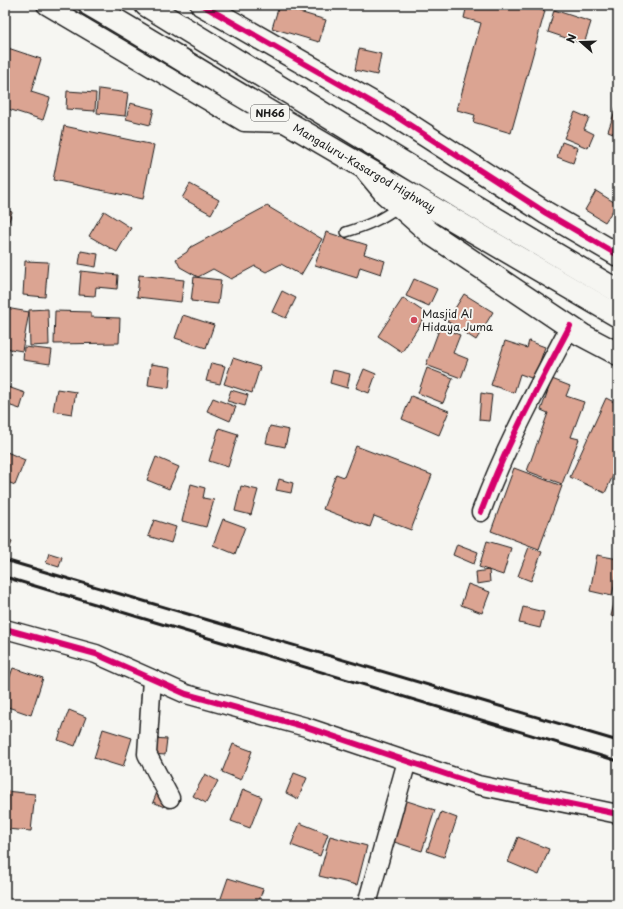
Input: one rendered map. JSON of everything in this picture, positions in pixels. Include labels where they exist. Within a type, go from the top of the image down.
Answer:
[{"type":"main road","name":"Mangaluru-Kasargod Highway","points":[[90,5],[364,167],[457,209],[618,291]]},
{"type":"main road","name":"Mangaluru-Kasargod Highway","points":[[146,5],[618,316]]},
{"type":"main road","points":[[202,5],[394,115],[546,213],[618,255]]},
{"type":"main road","points":[[364,167],[386,194],[430,233],[582,335],[618,354]]},
{"type":"street","points":[[46,5],[244,122],[289,124]]},
{"type":"street","points":[[481,512],[495,475],[525,410],[570,326]]},
{"type":"street","points":[[5,629],[96,654],[186,694],[306,727],[478,785],[618,814]]},
{"type":"street","points":[[152,679],[147,754],[170,798]]},
{"type":"street","points":[[367,904],[408,761]]},
{"type":"lane","points":[[346,232],[371,224],[385,217],[400,206]]},
{"type":"building","points":[[289,5],[306,5],[306,8]]},
{"type":"building","points":[[467,5],[523,5],[545,11],[511,133],[473,122],[475,115],[457,110],[481,23],[464,18]]},
{"type":"building","points":[[279,6],[326,20],[319,42],[272,28]]},
{"type":"building","points":[[554,10],[591,22],[584,44],[548,32]]},
{"type":"building","points":[[5,47],[41,59],[31,92],[50,98],[43,120],[5,108]]},
{"type":"building","points":[[359,49],[381,54],[377,75],[355,70]]},
{"type":"building","points":[[99,89],[128,93],[125,116],[97,113]]},
{"type":"building","points":[[67,91],[96,93],[95,111],[66,109]]},
{"type":"building","points":[[130,103],[154,109],[150,125],[126,119]]},
{"type":"building","points":[[618,105],[618,135],[608,131]]},
{"type":"building","points":[[575,112],[589,118],[584,129],[594,134],[588,148],[564,138]]},
{"type":"building","points":[[64,126],[154,145],[143,199],[53,180]]},
{"type":"building","points":[[562,142],[578,148],[573,163],[557,157]]},
{"type":"building","points":[[190,184],[219,200],[211,214],[182,198]]},
{"type":"building","points":[[596,191],[617,204],[605,222],[585,210]]},
{"type":"building","points":[[267,206],[322,239],[301,275],[281,264],[266,272],[255,266],[231,279],[213,269],[198,277],[180,267],[176,259],[187,252],[189,248]]},
{"type":"building","points":[[5,210],[12,212],[6,230],[5,230]]},
{"type":"building","points":[[104,211],[131,228],[117,252],[89,236]]},
{"type":"building","points":[[326,232],[367,245],[364,254],[385,261],[381,274],[360,267],[357,278],[315,265]]},
{"type":"building","points":[[81,251],[98,254],[96,267],[79,264]]},
{"type":"building","points":[[25,261],[48,262],[45,297],[23,295]]},
{"type":"building","points":[[81,271],[118,275],[117,289],[96,287],[95,296],[79,295]]},
{"type":"building","points":[[139,275],[184,280],[181,302],[137,297]]},
{"type":"building","points":[[194,277],[221,280],[218,304],[191,301]]},
{"type":"building","points":[[414,279],[437,289],[429,306],[406,296]]},
{"type":"building","points":[[282,291],[296,298],[286,318],[272,312]]},
{"type":"building","points":[[464,294],[493,312],[476,340],[447,321]]},
{"type":"building","points":[[403,298],[427,314],[402,352],[378,336]]},
{"type":"building","points":[[6,308],[29,312],[22,351],[5,348]]},
{"type":"building","points":[[48,309],[49,345],[30,346],[29,310]]},
{"type":"building","points":[[55,311],[91,312],[91,317],[120,318],[119,343],[54,344]]},
{"type":"building","points":[[183,315],[214,325],[206,348],[175,338]]},
{"type":"building","points":[[440,327],[460,335],[453,353],[468,359],[461,378],[426,365]]},
{"type":"building","points":[[505,341],[527,348],[529,341],[545,347],[534,379],[520,374],[514,393],[491,385]]},
{"type":"building","points":[[24,347],[52,350],[50,364],[23,360]]},
{"type":"building","points":[[233,358],[260,367],[252,393],[224,384]]},
{"type":"building","points":[[211,363],[225,366],[220,384],[206,381]]},
{"type":"building","points":[[151,364],[171,367],[169,388],[148,385]]},
{"type":"building","points":[[427,368],[453,378],[443,403],[418,393]]},
{"type":"building","points":[[364,369],[376,374],[369,393],[356,388]]},
{"type":"building","points":[[333,370],[350,374],[347,388],[330,383]]},
{"type":"building","points":[[552,379],[570,386],[566,396],[584,402],[571,437],[579,439],[562,484],[527,471],[548,413],[541,410]]},
{"type":"building","points":[[5,386],[25,393],[20,409],[5,404]]},
{"type":"building","points":[[57,389],[76,392],[72,414],[53,411]]},
{"type":"building","points":[[231,390],[248,395],[245,406],[227,401]]},
{"type":"building","points":[[481,393],[492,395],[489,421],[479,420]]},
{"type":"building","points":[[411,396],[449,411],[439,435],[402,419]]},
{"type":"building","points":[[213,398],[236,407],[230,421],[207,411]]},
{"type":"building","points":[[606,398],[618,404],[618,470],[616,469],[605,493],[570,477]]},
{"type":"building","points":[[270,426],[289,430],[285,447],[266,443]]},
{"type":"building","points":[[219,428],[238,434],[228,467],[209,461]]},
{"type":"building","points":[[356,446],[432,475],[411,530],[374,516],[370,527],[323,509],[336,474],[344,477]]},
{"type":"building","points":[[7,452],[25,460],[15,485],[5,481],[5,456]]},
{"type":"building","points":[[156,457],[179,467],[169,489],[147,480]]},
{"type":"building","points":[[514,468],[562,486],[539,549],[491,531]]},
{"type":"building","points":[[279,479],[293,483],[291,493],[276,490]]},
{"type":"building","points":[[191,484],[205,488],[203,498],[214,500],[206,527],[182,521]]},
{"type":"building","points":[[241,486],[258,490],[251,515],[235,511]]},
{"type":"building","points":[[223,519],[245,527],[235,554],[213,545]]},
{"type":"building","points":[[154,520],[176,527],[171,543],[148,536]]},
{"type":"building","points":[[5,539],[12,542],[8,552],[5,551]]},
{"type":"building","points":[[487,541],[511,548],[503,575],[479,567]]},
{"type":"building","points":[[457,544],[478,552],[474,564],[453,555]]},
{"type":"building","points":[[529,547],[542,552],[531,581],[518,576]]},
{"type":"building","points":[[49,553],[62,557],[59,567],[46,563]]},
{"type":"building","points":[[597,555],[618,559],[618,567],[612,596],[590,591]]},
{"type":"building","points":[[489,570],[490,582],[477,584],[476,572]]},
{"type":"building","points":[[468,584],[490,592],[482,613],[461,605]]},
{"type":"building","points":[[618,587],[618,618],[611,616]]},
{"type":"building","points":[[523,607],[544,612],[540,628],[519,623]]},
{"type":"building","points":[[13,668],[43,678],[31,715],[5,706],[5,678],[9,679]]},
{"type":"building","points":[[69,710],[86,717],[75,746],[58,740]]},
{"type":"building","points":[[103,729],[132,738],[123,767],[94,758]]},
{"type":"building","points":[[154,738],[167,739],[165,755],[152,754]]},
{"type":"building","points":[[233,744],[252,751],[241,780],[222,772]]},
{"type":"building","points":[[294,773],[307,778],[298,799],[286,793]]},
{"type":"building","points":[[205,774],[218,781],[206,803],[193,796]]},
{"type":"building","points":[[162,780],[174,785],[164,807],[153,802]]},
{"type":"building","points":[[243,789],[262,797],[250,828],[231,821]]},
{"type":"building","points":[[5,791],[35,794],[31,831],[5,829]]},
{"type":"building","points":[[401,799],[435,810],[422,851],[388,840]]},
{"type":"building","points":[[441,812],[457,818],[444,857],[427,851]]},
{"type":"building","points":[[300,823],[328,834],[320,856],[291,845]]},
{"type":"building","points":[[330,836],[367,846],[357,885],[319,876]]},
{"type":"building","points":[[518,837],[549,849],[539,875],[508,862]]},
{"type":"building","points":[[228,878],[263,889],[258,904],[219,904]]},
{"type":"railway","points":[[5,560],[618,741]]},
{"type":"railway","points":[[5,577],[618,761]]},
{"type":"cycle path","points":[[202,5],[394,115],[546,213],[618,255]]},
{"type":"cycle path","points":[[481,512],[511,441],[570,326]]},
{"type":"cycle path","points":[[5,629],[96,654],[186,694],[306,727],[478,785],[618,814]]},
{"type":"place","name":"Masjid Al Hidaya Juma","points":[[414,320]]}]
